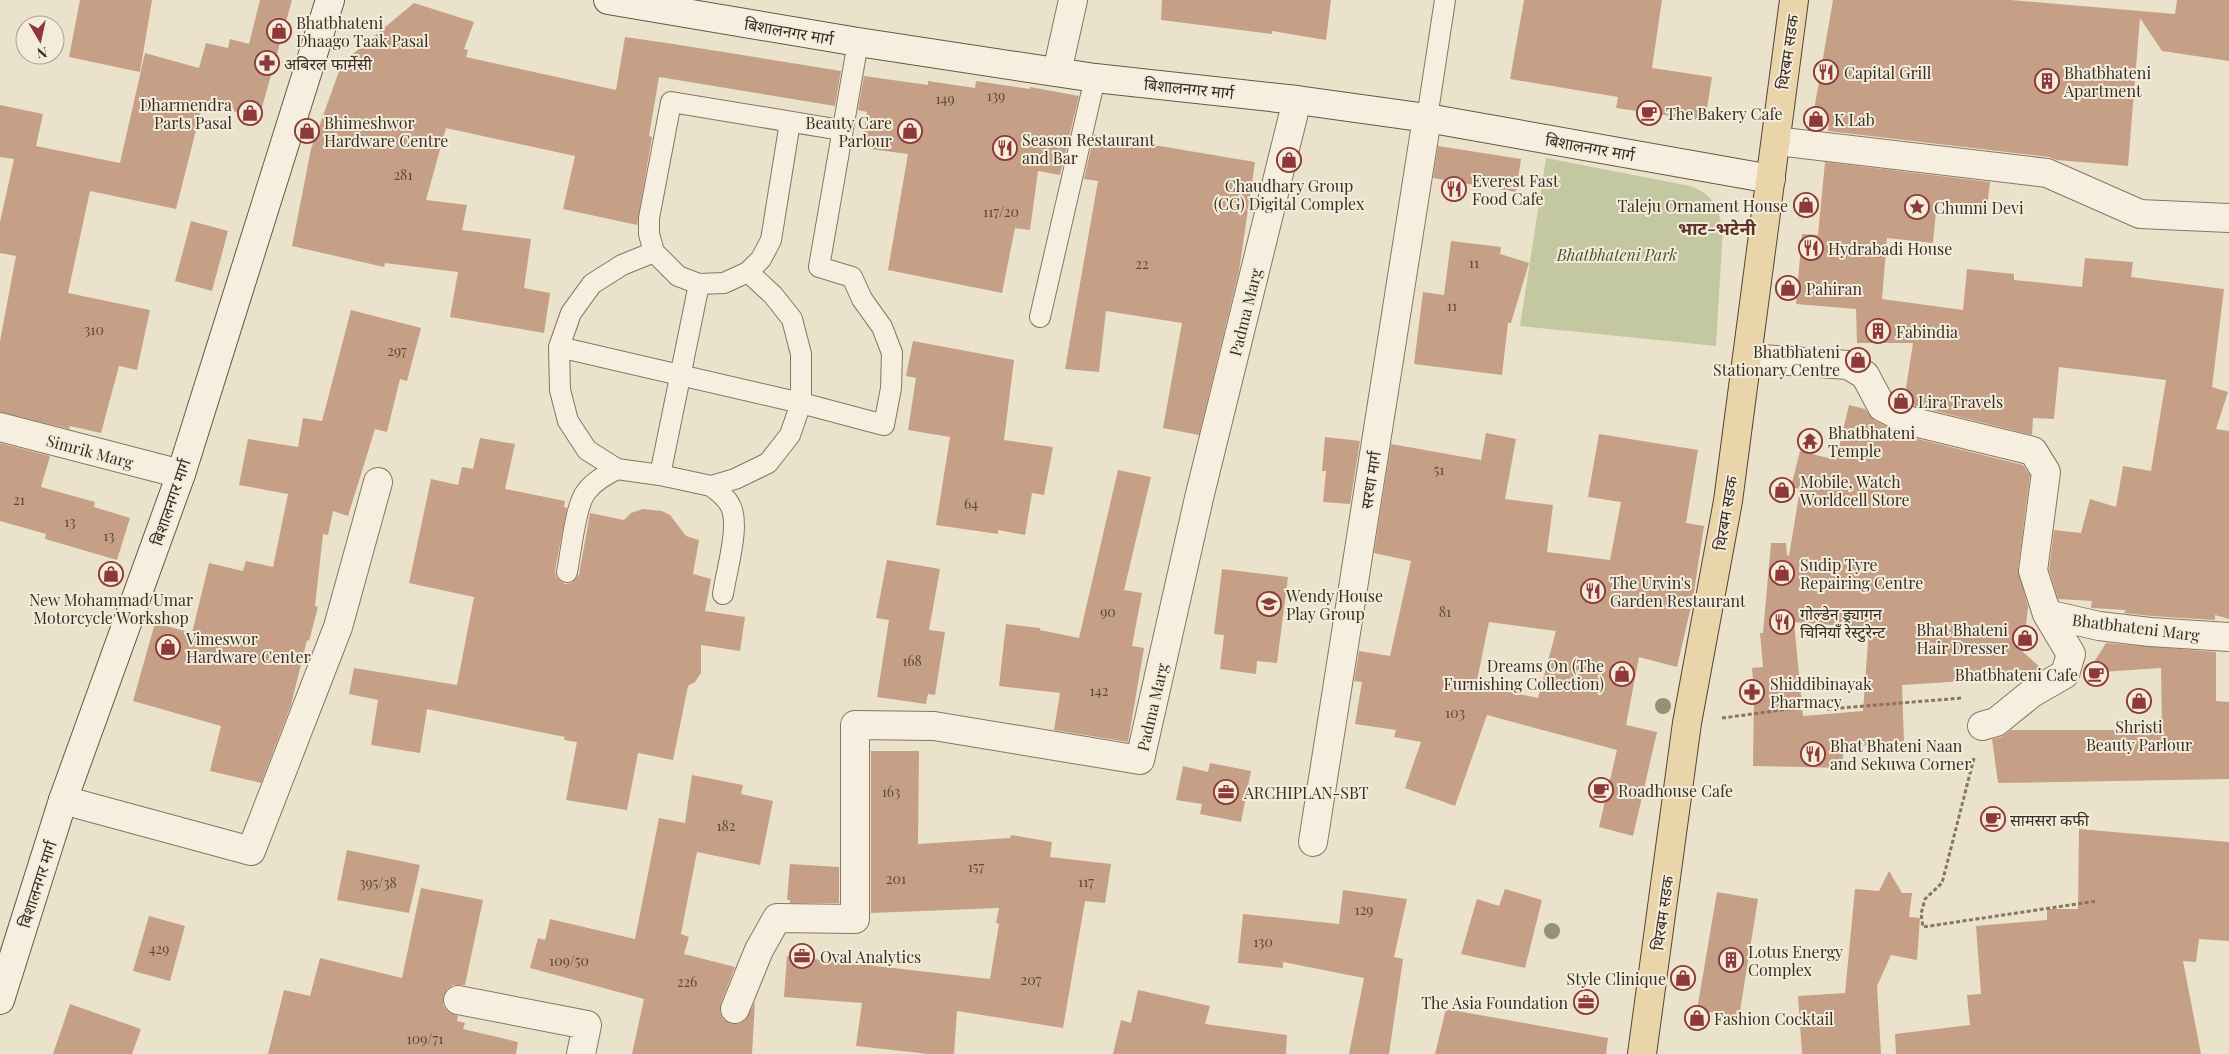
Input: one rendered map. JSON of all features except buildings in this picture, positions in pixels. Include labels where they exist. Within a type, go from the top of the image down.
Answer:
[{"type":"main road","name":"थिरबम सडक","points":[[1642,1054],[1687,723],[1728,501],[1794,0]]},
{"type":"street","name":"बिशालनगर मार्ग","points":[[0,1000],[63,800],[181,474],[330,0]]},
{"type":"street","name":"बिशालनगर मार्ग","points":[[608,0],[696,7],[858,42],[1095,78],[1297,100],[1427,118],[1770,179]]},
{"type":"street","points":[[1057,72],[1073,0]]},
{"type":"street","name":"Padma Marg","points":[[735,1009],[759,950],[777,918],[855,919],[855,725],[934,726],[1140,760],[1199,498],[1297,100]]},
{"type":"street","name":"सरधा मार्ग","points":[[1313,842],[1427,118]]},
{"type":"street","points":[[1776,141],[2047,173],[2140,214],[2229,218]]},
{"type":"street","points":[[1748,358],[1848,365],[1865,374],[1882,407],[1910,421],[2033,451],[2046,472],[2033,571],[2046,614],[2071,654],[2065,674],[2032,693],[1996,722],[1982,726]]},
{"type":"street","name":"Simrik Marg","points":[[0,427],[181,474]]},
{"type":"street","points":[[63,800],[251,851],[338,627],[378,482]]},
{"type":"street","name":"Bhatbhateni Marg","points":[[2046,614],[2099,626],[2229,637]]},
{"type":"street","points":[[458,1000],[587,1025],[582,1054]]},
{"type":"lane","points":[[1427,118],[1444,0]]},
{"type":"lane","points":[[559,347],[801,402],[884,425],[891,388],[892,353],[882,326],[862,299],[852,277],[819,267],[841,130],[858,42]]},
{"type":"lane","points":[[1040,317],[1095,78]]},
{"type":"lane","points":[[790,122],[771,240],[761,259],[748,272],[724,283],[699,284],[678,276],[654,252],[649,234],[649,218],[670,102],[841,130]]},
{"type":"lane","points":[[654,252],[622,265],[592,284],[571,313],[559,347],[560,390],[568,421],[587,450],[617,469],[660,475],[711,486],[731,505],[734,519],[722,594]]},
{"type":"lane","points":[[711,486],[735,479],[768,463],[790,435],[801,402],[801,354],[792,320],[773,295],[748,272]]},
{"type":"lane","points":[[660,475],[699,284]]},
{"type":"lane","points":[[567,572],[580,503],[585,492],[597,480],[617,469]]},
{"type":"path","points":[[1687,723],[1827,704],[1828,708],[1963,697],[1982,726],[1942,883],[1925,899],[1921,914],[1924,928],[2097,901]]},
{"type":"green space","name":"Bhatbhateni Park","points":[[1546,158],[1690,186],[1709,197],[1716,207],[1723,229],[1716,346],[1520,326]]},
{"type":"place","name":"Bhatbhateni Dhaago Taak Pasal","points":[[279,31]]},
{"type":"place","name":"अबिरल फार्मेसी","points":[[267,63]]},
{"type":"place","name":"Capital Grill","points":[[1826,72]]},
{"type":"place","name":"Bhatbhateni Apartment","points":[[2047,81]]},
{"type":"place","name":"Dharmendra Parts Pasal","points":[[250,113]]},
{"type":"place","name":"The Bakery Cafe","points":[[1649,113]]},
{"type":"place","name":"K Lab","points":[[1816,119]]},
{"type":"place","name":"Bhimeshwor Hardware Centre","points":[[307,131]]},
{"type":"place","name":"Beauty Care Parlour","points":[[910,131]]},
{"type":"place","name":"Season Restaurant and Bar","points":[[1005,148]]},
{"type":"place","name":"Chaudhary Group (CG) Digital Complex","points":[[1289,160]]},
{"type":"place","name":"Everest Fast Food Cafe","points":[[1454,189]]},
{"type":"place","name":"Taleju Ornament House","points":[[1806,205]]},
{"type":"place","name":"Chunni Devi","points":[[1917,207]]},
{"type":"place","name":"Hydrabadi House","points":[[1811,248]]},
{"type":"place","name":"Pahiran","points":[[1788,288]]},
{"type":"place","name":"Fabindia","points":[[1878,331]]},
{"type":"place","name":"Bhatbhateni Stationary Centre","points":[[1858,360]]},
{"type":"place","name":"Lira Travels","points":[[1901,401]]},
{"type":"place","name":"Bhatbhateni Temple","points":[[1810,441]]},
{"type":"place","name":"Mobile, Watch Worldcell Store","points":[[1782,490]]},
{"type":"place","name":"Sudip Tyre Repairing Centre","points":[[1782,573]]},
{"type":"place","name":"New Mohammad Umar Motorcycle Workshop","points":[[111,574]]},
{"type":"place","name":"The Urvin's Garden Restaurant","points":[[1593,591]]},
{"type":"place","name":"Wendy House Play Group","points":[[1269,604]]},
{"type":"place","name":"गोल्डेन ड्र्यागन चिनियाँ रेस्टुरेन्ट","points":[[1782,622]]},
{"type":"place","name":"Bhat Bhateni Hair Dresser","points":[[2025,638]]},
{"type":"place","name":"Vimeswor Hardware Center","points":[[168,647]]},
{"type":"place","name":"Dreams On (The Furnishing Collection)","points":[[1622,674]]},
{"type":"place","name":"Bhatbhateni Cafe","points":[[2096,674]]},
{"type":"place","name":"Shiddibinayak Pharmacy","points":[[1752,692]]},
{"type":"place","name":"Shristi Beauty Parlour","points":[[2139,701]]},
{"type":"place","name":"Bhat Bhateni Naan and Sekuwa Corner","points":[[1813,754]]},
{"type":"place","name":"Roadhouse Cafe","points":[[1601,790]]},
{"type":"place","name":"ARCHIPLAN-SBT","points":[[1226,792]]},
{"type":"place","name":"सामसरा कफी","points":[[1993,819]]},
{"type":"place","name":"Oval Analytics","points":[[802,956]]},
{"type":"place","name":"Lotus Energy Complex","points":[[1731,960]]},
{"type":"place","name":"Style Clinique","points":[[1683,978]]},
{"type":"place","name":"The Asia Foundation","points":[[1586,1002]]},
{"type":"place","name":"Fashion Cocktail","points":[[1697,1018]]},
{"type":"district","name":"भाट-भटेनी","points":[[1717,228]]}]
